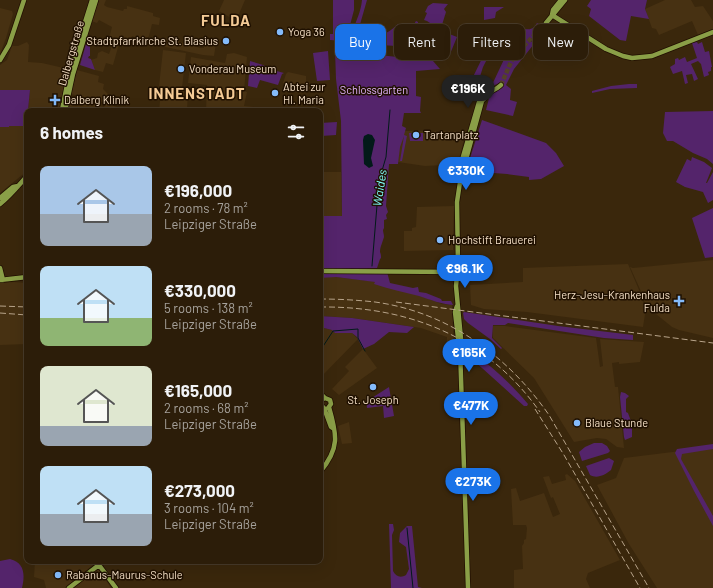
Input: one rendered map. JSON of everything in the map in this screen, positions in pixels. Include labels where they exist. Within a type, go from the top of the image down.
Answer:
[{"type":"main road","points":[[0,60],[9,45],[24,0]]},
{"type":"main road","name":"Dalbergstraße","points":[[64,108],[70,70],[92,0]]},
{"type":"main road","name":"Dalbergstraße","points":[[64,108],[96,0]]},
{"type":"main road","points":[[552,15],[553,10],[561,0]]},
{"type":"main road","points":[[546,23],[565,0]]},
{"type":"main road","points":[[552,15],[606,49],[632,58],[652,56],[713,32]]},
{"type":"main road","points":[[462,169],[460,167],[480,99],[485,94],[501,85]]},
{"type":"main road","points":[[468,588],[460,348],[461,339],[456,286],[458,272],[457,202],[462,169],[464,167],[482,101],[489,92]]},
{"type":"main road","points":[[0,204],[14,192],[24,179]]},
{"type":"main road","points":[[0,198],[18,186]]},
{"type":"main road","points":[[0,268],[1,280],[24,277]]},
{"type":"main road","points":[[323,271],[458,272]]},
{"type":"main road","points":[[323,398],[328,398],[331,401],[331,404],[327,408]]},
{"type":"main road","points":[[323,406],[327,408],[335,425],[335,447],[327,464],[323,469]]},
{"type":"main road","points":[[327,408],[329,421],[334,429]]},
{"type":"main road","points":[[323,465],[329,460]]},
{"type":"main road","points":[[69,588],[99,565],[116,588]]},
{"type":"shaded area","points":[[99,0],[106,0],[104,5],[107,7],[123,11],[124,9],[127,9],[127,6],[153,13],[153,16],[160,18],[159,25],[152,24],[149,36],[146,40],[132,36],[129,45],[119,44],[113,65],[106,63],[103,72],[95,70],[91,60],[97,58],[98,53],[102,51],[109,54],[113,43],[110,41],[112,27],[99,20],[97,23],[91,21]]},
{"type":"shaded area","points":[[224,0],[245,0],[236,21],[219,11]]},
{"type":"shaded area","points":[[665,0],[691,0],[695,7],[703,6],[713,21],[713,29],[698,35],[692,21],[659,35],[656,29],[652,28],[645,9]]},
{"type":"shaded area","points":[[0,8],[12,11],[13,14],[0,54]]},
{"type":"shaded area","points":[[164,38],[188,44],[190,44],[190,42],[194,44],[194,46],[200,48],[204,48],[204,44],[205,45],[206,43],[216,43],[214,56],[161,46]]},
{"type":"shaded area","points":[[27,42],[29,45],[28,62],[42,63],[68,69],[61,108],[28,108],[30,90],[0,90],[0,65],[7,60],[12,46],[18,46]]},
{"type":"shaded area","points":[[163,50],[186,53],[182,88],[159,86]]},
{"type":"shaded area","points":[[234,53],[247,57],[244,91],[247,92],[244,106],[265,108],[206,108],[207,85],[188,83],[191,57],[225,63],[227,54]]},
{"type":"shaded area","points":[[77,70],[99,76],[98,82],[104,84],[103,89],[109,95],[106,103],[71,94]]},
{"type":"shaded area","points":[[288,72],[306,76],[306,82],[296,86],[283,83]]},
{"type":"shaded area","points":[[167,89],[188,90],[187,108],[159,108],[160,101],[166,101]]},
{"type":"shaded area","points":[[70,99],[104,107],[106,103],[119,108],[67,108]]},
{"type":"shaded area","points":[[24,126],[24,173],[0,193],[0,127]]},
{"type":"shaded area","points":[[466,131],[457,168],[444,165],[425,166],[398,162],[400,132]]},
{"type":"shaded area","points":[[323,172],[341,172],[342,216],[323,238]]},
{"type":"shaded area","points":[[454,206],[453,250],[404,251],[404,231],[412,231],[412,228],[416,227],[417,207]]},
{"type":"shaded area","name":"Herz-Jesu-Krankenhaus Fulda","points":[[713,260],[713,338],[679,330],[672,327],[656,314],[646,312],[644,298],[630,267],[633,268]]},
{"type":"shaded area","points":[[628,264],[644,305],[645,314],[643,327],[527,312],[484,309],[471,305],[470,285],[523,282],[523,268]]},
{"type":"shaded area","points":[[323,277],[336,277],[387,283],[442,304],[452,305],[454,352],[446,354],[447,337],[421,328],[352,318],[323,316]]},
{"type":"shaded area","points":[[0,283],[24,283],[24,344],[0,345]]},
{"type":"shaded area","points":[[493,326],[505,326],[596,338],[600,367],[603,366],[600,339],[644,342],[640,362],[619,364],[619,362],[612,363],[615,387],[618,387],[624,448],[617,447],[606,439],[597,438],[574,442],[534,378],[493,338]]},
{"type":"shaded area","points":[[323,328],[332,330],[335,333],[352,333],[358,339],[323,375]]},
{"type":"shaded area","points":[[363,349],[377,368],[339,395],[332,389],[349,371],[345,367]]},
{"type":"shaded area","points":[[349,422],[352,443],[342,444],[338,426]]},
{"type":"shaded area","points":[[713,447],[713,588],[657,588],[629,544],[597,485],[616,478],[624,458]]},
{"type":"shaded area","points":[[567,474],[575,481],[620,560],[588,573],[586,579],[590,588],[514,588],[514,570],[523,569],[522,546],[524,540],[526,539],[527,528],[526,525],[513,525],[511,489],[516,488],[520,501],[544,493],[553,517],[560,514],[553,497],[551,498],[543,477],[549,476],[552,484],[566,480],[565,475]]},
{"type":"shaded area","name":"Rabanus-Maurus-Schule","points":[[35,564],[94,564],[65,588],[46,588],[44,580],[34,577]]},
{"type":"shaded area","points":[[98,568],[111,588],[73,588]]},
{"type":"green space","points":[[333,0],[354,0],[354,10],[350,24],[335,24],[335,40],[330,40],[330,34],[333,34]]},
{"type":"green space","points":[[362,0],[367,0],[360,24],[356,24],[360,12]]},
{"type":"green space","points":[[591,0],[647,0],[645,9],[649,19],[631,16],[626,41],[620,40],[589,16],[591,9],[587,6]]},
{"type":"green space","points":[[433,3],[448,4],[444,9],[446,12],[442,24],[432,24],[424,20],[427,13],[425,12],[428,6]]},
{"type":"green space","points":[[484,7],[504,7],[496,12],[495,18],[484,20]]},
{"type":"green space","points":[[394,27],[394,46],[386,45],[386,33]]},
{"type":"green space","points":[[533,27],[533,38],[530,40],[533,45],[525,55],[525,29]]},
{"type":"green space","points":[[450,34],[457,37],[450,54]]},
{"type":"green space","points":[[88,37],[90,38],[90,56],[88,58],[91,59],[95,70],[80,65]]},
{"type":"green space","points":[[697,42],[698,44],[702,42],[705,52],[709,51],[712,67],[711,71],[708,72],[709,75],[704,77],[701,64],[698,61],[691,64],[698,79],[694,81],[692,74],[686,75],[688,83],[685,84],[682,71],[673,74],[670,67],[675,64],[675,59],[678,58],[679,60],[685,57],[687,62],[697,58],[692,43]]},
{"type":"green space","points":[[328,51],[330,80],[317,81],[313,53]]},
{"type":"green space","name":"Schlossgarten","points":[[386,56],[394,57],[394,60],[433,61],[440,69],[416,71],[416,96],[421,97],[421,113],[404,113],[402,126],[406,128],[404,135],[407,136],[402,161],[400,161],[404,136],[400,147],[398,164],[389,164],[386,206],[388,212],[386,215],[387,219],[384,220],[384,237],[380,250],[381,258],[377,268],[323,271],[323,216],[342,216],[341,121],[335,60],[386,60]]},
{"type":"green space","points":[[481,60],[487,60],[477,86],[471,81]]},
{"type":"green space","points":[[504,60],[521,60],[514,69],[506,85],[511,89],[510,100],[517,102],[513,116],[486,110],[489,98],[488,96],[502,88],[503,85],[499,83],[491,87]]},
{"type":"green space","points":[[250,61],[263,65],[272,71],[284,73],[282,74],[278,85],[260,80],[257,88],[248,86]]},
{"type":"green space","points":[[637,84],[637,88],[610,89],[592,93],[592,91],[611,86]]},
{"type":"green space","points":[[0,90],[30,90],[28,108],[24,108],[24,126],[0,127]]},
{"type":"green space","points":[[713,111],[713,164],[707,159],[693,153],[673,141],[667,141],[663,133],[665,112]]},
{"type":"green space","points":[[482,120],[546,143],[556,153],[564,166],[541,179],[529,180],[529,177],[466,171]]},
{"type":"green space","points":[[337,122],[336,135],[323,136],[323,123]]},
{"type":"green space","name":"Tartanplatz","points":[[409,133],[423,133],[423,141],[410,141]]},
{"type":"green space","points":[[692,157],[704,162],[712,168],[706,183],[713,172],[713,200],[708,203],[703,192],[685,187],[676,182],[687,159],[691,161]]},
{"type":"green space","points":[[713,208],[713,257],[705,258],[692,218]]},
{"type":"green space","points":[[387,272],[390,283],[413,288],[418,287],[419,292],[426,293],[441,299],[442,301],[451,301],[453,305],[440,303],[380,286],[374,284],[375,282],[336,277],[323,278],[323,273]]},
{"type":"green space","points":[[464,312],[633,335],[633,340],[604,338],[508,323],[505,325],[493,325],[492,338],[502,348],[501,349],[464,319]]},
{"type":"green space","points":[[323,316],[352,318],[414,327],[407,333],[389,332],[374,344],[363,349],[357,337],[352,333],[335,333],[332,330],[323,328]]},
{"type":"green space","points":[[473,353],[509,383],[528,404],[527,406],[524,406],[472,359],[475,357]]},
{"type":"green space","points":[[389,387],[394,416],[384,418],[383,406],[367,408],[366,398],[367,401]]},
{"type":"green space","points":[[621,392],[629,396],[626,399],[626,412],[628,413],[632,424],[632,437],[625,440],[620,397]]},
{"type":"green space","points":[[594,443],[602,443],[607,446],[610,451],[608,453],[582,461],[579,452],[585,447]]},
{"type":"green space","points":[[713,444],[713,449],[682,454],[681,459],[713,516],[713,526],[675,453],[677,449]]},
{"type":"green space","points":[[609,458],[614,461],[611,470],[601,476],[595,477],[590,475],[586,466]]},
{"type":"green space","points":[[389,524],[393,524],[394,530],[392,535],[393,571],[400,577],[406,575],[409,569],[406,547],[399,542],[400,533],[407,526],[412,526],[418,587],[422,588],[391,588]]},
{"type":"green space","points":[[10,559],[19,563],[23,570],[24,579],[22,588],[0,588],[0,561]]},
{"type":"water","points":[[368,134],[372,135],[375,140],[371,158],[373,166],[369,168],[364,164],[363,140],[364,136]]},
{"type":"waterway","name":"Waides","points":[[372,266],[379,181],[386,157],[390,110]]},
{"type":"waterway","name":"Waides","points":[[323,346],[333,331],[358,329],[358,338],[365,351]]},
{"type":"waterway","points":[[407,528],[413,588]]},
{"type":"tunnel","points":[[501,85],[515,55],[546,23]]},
{"type":"railway","points":[[323,299],[375,302],[402,307],[451,327],[474,340],[495,356],[515,374],[549,415],[649,588]]},
{"type":"railway","points":[[396,302],[713,343]]},
{"type":"railway","points":[[0,306],[24,307]]},
{"type":"railway","points":[[323,307],[353,308],[384,312],[415,320],[444,331],[471,346],[496,364],[519,386],[540,412]]},
{"type":"railway","points":[[0,313],[24,315]]},
{"type":"railway","points":[[535,409],[564,455],[640,588]]},
{"type":"place","name":"Yoga 36","points":[[280,32]]},
{"type":"place","name":"Stadtpfarrkirche St. Blasius","points":[[226,41]]},
{"type":"place","name":"Vonderau Museum","points":[[181,69]]},
{"type":"place","name":"Abtei zur Hl. Maria","points":[[275,93]]},
{"type":"place","name":"Dalberg Klinik","points":[[55,100]]},
{"type":"place","name":"Tartanplatz","points":[[416,135]]},
{"type":"place","name":"Hochstift Brauerei","points":[[440,240]]},
{"type":"place","name":"Herz-Jesu-Krankenhaus Fulda","points":[[679,301]]},
{"type":"place","name":"St. Joseph","points":[[373,387]]},
{"type":"place","name":"Blaue Stunde","points":[[577,423]]},
{"type":"place","name":"Rabanus-Maurus-Schule","points":[[58,575]]},
{"type":"district","name":"FULDA","points":[[226,21]]},
{"type":"district","name":"INNENSTADT","points":[[197,94]]}]
